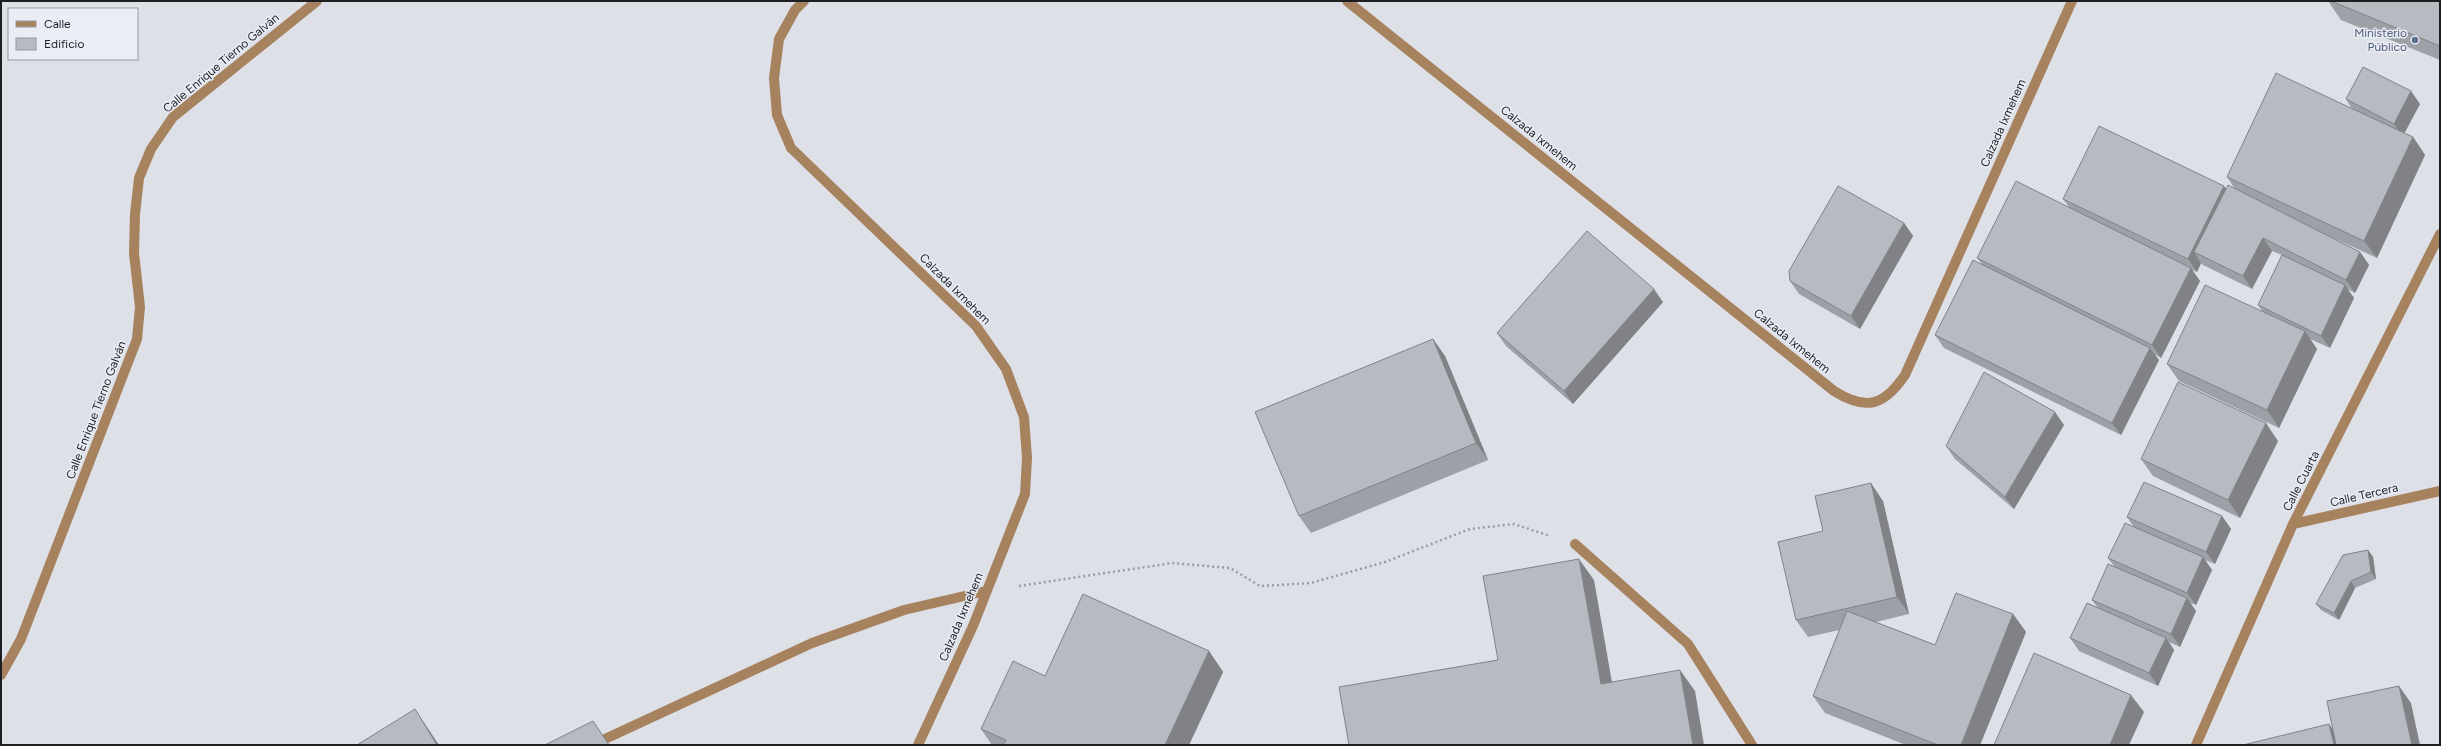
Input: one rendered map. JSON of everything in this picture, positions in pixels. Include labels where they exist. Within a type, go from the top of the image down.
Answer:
[{"type":"street","name":"Calle Enrique Tierno Galván","points":[[1,675],[21,639],[137,339],[140,307],[134,253],[134,214],[138,178],[151,149],[173,117],[317,1]]},
{"type":"street","name":"Calzada Ixmehem","points":[[804,1],[795,10],[778,39],[774,78],[777,115],[791,148],[976,326],[1006,369],[1024,418],[1027,458],[1025,494],[973,626],[918,745]]},
{"type":"street","name":"Calzada Ixmehem","points":[[1346,1],[1834,391],[1850,401],[1861,404],[1873,403],[1887,397],[1905,375],[2072,1]]},
{"type":"street","name":"Calle Cuarta","points":[[2196,745],[2293,524],[2440,234]]},
{"type":"street","name":"Calle Tercera","points":[[2293,524],[2440,491]]},
{"type":"street","points":[[1575,544],[1688,644],[1752,745]]},
{"type":"street","points":[[592,745],[812,643],[904,610],[986,591]]},
{"type":"path","points":[[986,591],[1172,563],[1230,568],[1260,586],[1311,583],[1385,562],[1470,529],[1514,524],[1575,544]]},
{"type":"building","name":"Ministerio Público","points":[[2331,1],[2440,1],[2440,46]]},
{"type":"building","points":[[2363,67],[2411,91],[2394,124],[2346,99]]},
{"type":"building","points":[[2276,73],[2413,137],[2364,241],[2227,177]]},
{"type":"building","points":[[2099,126],[2224,186],[2188,259],[2063,199]]},
{"type":"building","points":[[2016,181],[2191,268],[2152,345],[1977,258]]},
{"type":"building","points":[[2228,185],[2360,252],[2346,280],[2263,238],[2243,276],[2194,252]]},
{"type":"building","points":[[1838,186],[1904,223],[1851,316],[1790,281],[1789,271]]},
{"type":"building","points":[[1587,231],[1654,289],[1564,391],[1497,333]]},
{"type":"building","points":[[2282,255],[2345,285],[2321,336],[2258,305]]},
{"type":"building","points":[[1973,260],[2150,348],[2112,423],[1935,335]]},
{"type":"building","points":[[2205,285],[2305,331],[2267,410],[2167,364]]},
{"type":"building","points":[[1433,339],[1476,443],[1299,516],[1255,412]]},
{"type":"building","points":[[1984,372],[2055,412],[2005,497],[1946,446]]},
{"type":"building","points":[[2178,382],[2266,423],[2228,500],[2141,459]]},
{"type":"building","points":[[2144,482],[2222,516],[2206,552],[2127,517]]},
{"type":"building","points":[[1871,483],[1897,597],[1796,620],[1778,542],[1823,531],[1815,496]]},
{"type":"building","points":[[2125,523],[2203,557],[2187,593],[2108,558]]},
{"type":"building","points":[[2368,550],[2371,572],[2351,581],[2334,613],[2316,604],[2343,555]]},
{"type":"building","points":[[1579,559],[1601,684],[1680,670],[1693,745],[1349,745],[1339,687],[1498,660],[1483,576]]},
{"type":"building","points":[[2108,564],[2187,598],[2171,634],[2092,600]]},
{"type":"building","points":[[1956,593],[2013,614],[1961,745],[1938,745],[1813,696],[1847,611],[1935,645]]},
{"type":"building","points":[[1083,594],[1209,651],[1165,745],[1003,745],[1006,740],[981,729],[1013,661],[1045,676]]},
{"type":"building","points":[[2087,603],[2166,638],[2149,673],[2070,638]]},
{"type":"building","points":[[2034,653],[2131,695],[2110,745],[1994,745]]},
{"type":"building","points":[[2399,686],[2412,745],[2336,745],[2327,701]]},
{"type":"building","points":[[415,709],[437,745],[357,745]]},
{"type":"building","points":[[593,721],[609,745],[545,745]]},
{"type":"building","points":[[2329,724],[2334,745],[2243,745]]},
{"type":"place","name":"Ministerio Público","points":[[2415,40]]}]
